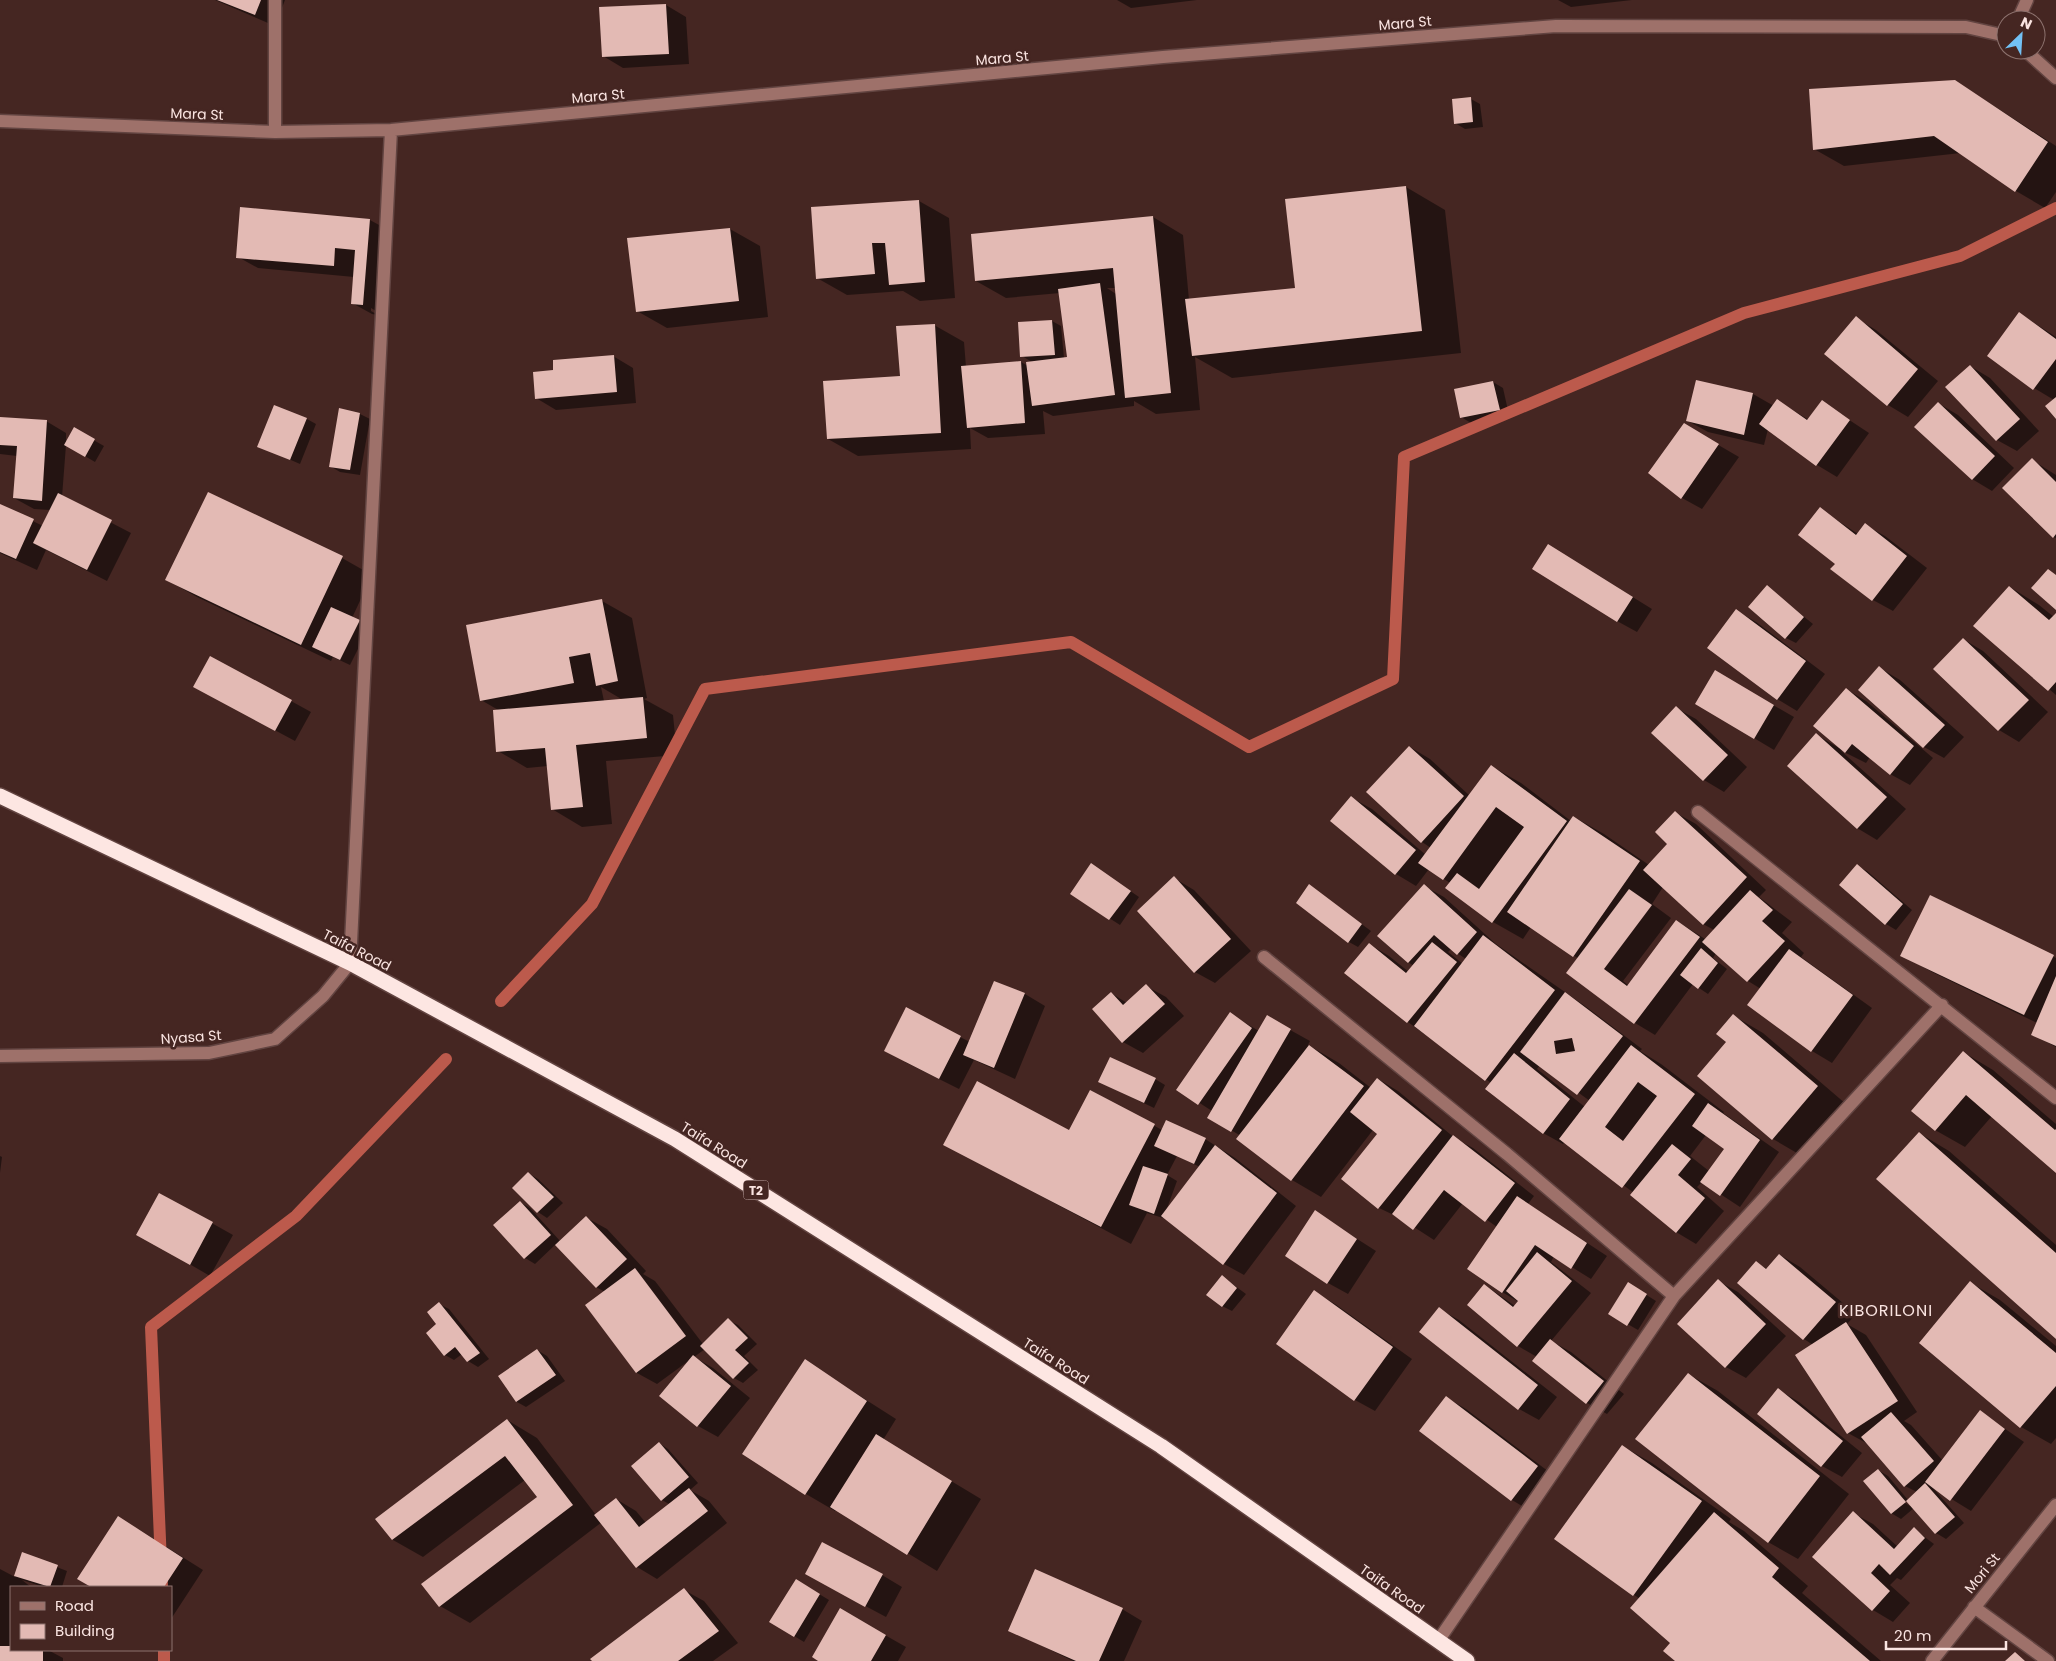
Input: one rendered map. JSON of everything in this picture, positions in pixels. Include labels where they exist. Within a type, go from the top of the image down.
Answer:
[{"type":"highway","name":"Taifa Road","points":[[0,796],[350,963],[675,1140],[1161,1446],[1467,1661]]},
{"type":"street","points":[[275,0],[275,132]]},
{"type":"street","name":"Mara St","points":[[0,121],[275,132],[391,130],[1163,57],[1556,26],[1966,27],[1996,34]]},
{"type":"street","points":[[2036,60],[2056,78]]},
{"type":"street","points":[[350,963],[391,130]]},
{"type":"street","points":[[1698,812],[1942,1005],[2056,1098]]},
{"type":"street","points":[[1264,956],[1500,1148],[1674,1296]]},
{"type":"street","name":"Nyasa St","points":[[0,1056],[209,1053],[275,1040],[323,996],[350,963]]},
{"type":"street","points":[[1438,1641],[1674,1296],[1942,1005]]},
{"type":"street","name":"Mori St","points":[[1932,1661],[2056,1505]]},
{"type":"street","points":[[1974,1607],[2048,1661]]},
{"type":"building","points":[[217,0],[261,0],[255,15]]},
{"type":"building","points":[[666,4],[669,54],[602,57],[599,7]]},
{"type":"building","points":[[1955,80],[2048,142],[2015,192],[1934,136],[1813,150],[1809,89]]},
{"type":"building","points":[[1471,97],[1473,122],[1454,124],[1452,99]]},
{"type":"building","points":[[1406,186],[1422,331],[1192,356],[1185,299],[1295,288],[1285,199]]},
{"type":"building","points":[[919,200],[925,282],[889,285],[885,243],[872,243],[875,274],[816,279],[811,207]]},
{"type":"building","points":[[240,207],[370,219],[363,305],[351,304],[355,250],[335,248],[334,266],[236,258]]},
{"type":"building","points":[[1153,216],[1171,393],[1125,398],[1113,268],[975,281],[971,234]]},
{"type":"building","points":[[730,228],[739,301],[636,312],[627,238]]},
{"type":"building","points":[[1100,283],[1115,395],[1032,406],[1026,362],[1067,357],[1058,289]]},
{"type":"building","points":[[2019,312],[2056,339],[2056,359],[2033,390],[1987,356]]},
{"type":"building","points":[[1856,316],[1918,369],[1887,406],[1824,354]]},
{"type":"building","points":[[1052,320],[1055,355],[1020,357],[1018,322]]},
{"type":"building","points":[[935,324],[941,433],[827,439],[823,381],[900,376],[896,326]]},
{"type":"building","points":[[614,355],[617,392],[535,399],[533,372],[553,370],[553,360]]},
{"type":"building","points":[[1021,361],[1025,423],[967,428],[961,366]]},
{"type":"building","points":[[1970,365],[2020,419],[1996,441],[1945,387]]},
{"type":"building","points":[[1696,380],[1753,393],[1744,435],[1686,421]]},
{"type":"building","points":[[1493,381],[1500,410],[1460,418],[1454,389]]},
{"type":"building","points":[[2056,397],[2056,419],[2045,406]]},
{"type":"building","points":[[1777,399],[1807,420],[1822,400],[1850,420],[1816,466],[1759,424]]},
{"type":"building","points":[[1938,402],[1995,456],[1972,480],[1914,427]]},
{"type":"building","points":[[274,405],[307,418],[290,460],[257,447]]},
{"type":"building","points":[[339,408],[360,413],[350,470],[329,467]]},
{"type":"building","points":[[0,417],[47,420],[42,501],[13,498],[17,446],[0,445]]},
{"type":"building","points":[[1684,423],[1719,444],[1681,499],[1648,473]]},
{"type":"building","points":[[74,427],[95,439],[85,457],[64,445]]},
{"type":"building","points":[[2032,458],[2056,482],[2056,534],[2053,538],[2002,488]]},
{"type":"building","points":[[208,492],[343,556],[301,645],[165,580]]},
{"type":"building","points":[[58,493],[112,520],[87,570],[33,543]]},
{"type":"building","points":[[0,504],[34,519],[16,559],[0,552]]},
{"type":"building","points":[[1820,507],[1856,535],[1865,523],[1907,556],[1872,601],[1830,569],[1835,564],[1798,535]]},
{"type":"building","points":[[1548,544],[1633,597],[1617,622],[1532,569]]},
{"type":"building","points":[[2048,569],[2056,575],[2056,610],[2031,588]]},
{"type":"building","points":[[1767,585],[1804,617],[1785,639],[1748,607]]},
{"type":"building","points":[[2009,586],[2049,620],[2056,613],[2056,682],[2048,691],[1973,626]]},
{"type":"building","points":[[602,599],[618,681],[596,686],[590,653],[569,657],[574,683],[480,701],[466,625]]},
{"type":"building","points":[[331,607],[360,620],[340,660],[312,647]]},
{"type":"building","points":[[1736,609],[1806,661],[1777,700],[1707,648]]},
{"type":"building","points":[[1963,638],[2029,700],[1998,731],[1933,669]]},
{"type":"building","points":[[210,656],[292,700],[275,731],[193,687]]},
{"type":"building","points":[[1879,666],[1945,725],[1923,748],[1858,690]]},
{"type":"building","points":[[1715,670],[1774,705],[1754,739],[1695,704]]},
{"type":"building","points":[[1846,688],[1914,746],[1890,775],[1852,744],[1845,753],[1813,726]]},
{"type":"building","points":[[643,697],[647,738],[576,745],[583,807],[551,810],[545,748],[496,752],[493,710]]},
{"type":"building","points":[[1676,706],[1728,755],[1703,781],[1651,733]]},
{"type":"building","points":[[1816,733],[1887,797],[1857,829],[1787,766]]},
{"type":"building","points":[[1409,746],[1464,796],[1421,843],[1366,792]]},
{"type":"building","points":[[1491,765],[1567,821],[1492,923],[1445,888],[1457,873],[1479,889],[1524,827],[1496,807],[1443,880],[1418,863]]},
{"type":"building","points":[[1351,796],[1416,850],[1395,875],[1330,821]]},
{"type":"building","points":[[1675,811],[1747,877],[1703,925],[1643,870],[1667,844],[1655,832]]},
{"type":"building","points":[[1573,816],[1640,861],[1573,957],[1507,912]]},
{"type":"building","points":[[1091,863],[1131,891],[1109,920],[1070,894]]},
{"type":"building","points":[[1857,864],[1903,904],[1885,925],[1839,885]]},
{"type":"building","points":[[1174,876],[1231,939],[1194,973],[1137,911]]},
{"type":"building","points":[[1309,884],[1362,924],[1348,943],[1296,903]]},
{"type":"building","points":[[1424,884],[1477,932],[1457,955],[1434,935],[1408,963],[1377,936]]},
{"type":"building","points":[[1629,889],[1652,905],[1604,969],[1627,986],[1676,920],[1700,937],[1634,1024],[1566,973]]},
{"type":"building","points":[[1750,890],[1773,910],[1762,921],[1785,941],[1747,982],[1702,942]]},
{"type":"building","points":[[1930,895],[2054,955],[2024,1015],[1900,956]]},
{"type":"building","points":[[1483,935],[1555,990],[1485,1081],[1414,1026]]},
{"type":"building","points":[[1432,942],[1457,962],[1407,1023],[1344,973],[1369,943],[1406,973]]},
{"type":"building","points":[[1701,948],[1718,963],[1698,989],[1680,975]]},
{"type":"building","points":[[1789,949],[1853,995],[1811,1052],[1747,1005]]},
{"type":"building","points":[[2056,976],[2056,1046],[2031,1035]]},
{"type":"building","points":[[994,981],[1025,993],[994,1068],[963,1055]]},
{"type":"building","points":[[1146,984],[1165,1004],[1122,1043],[1092,1009],[1111,992],[1123,1005]]},
{"type":"building","points":[[1565,992],[1623,1036],[1577,1095],[1520,1052]],"holes":[[[1572,1038],[1575,1051],[1556,1054],[1554,1041]]]},
{"type":"building","points":[[906,1007],[961,1036],[939,1079],[884,1051]]},
{"type":"building","points":[[1230,1012],[1252,1028],[1198,1105],[1176,1090]]},
{"type":"building","points":[[1733,1014],[1818,1086],[1772,1140],[1697,1076],[1726,1042],[1716,1034]]},
{"type":"building","points":[[1267,1015],[1291,1029],[1231,1132],[1207,1118]]},
{"type":"building","points":[[1309,1045],[1364,1086],[1291,1181],[1236,1139]]},
{"type":"building","points":[[1631,1045],[1695,1094],[1622,1188],[1559,1139]],"holes":[[[1638,1082],[1657,1096],[1623,1141],[1605,1127]]]},
{"type":"building","points":[[1963,1051],[2056,1129],[2056,1173],[1966,1095],[1935,1131],[1911,1111]]},
{"type":"building","points":[[1514,1053],[1570,1099],[1543,1134],[1485,1089]]},
{"type":"building","points":[[1110,1057],[1156,1078],[1144,1103],[1098,1082]]},
{"type":"building","points":[[1377,1078],[1442,1130],[1378,1209],[1341,1179],[1377,1134],[1350,1112]]},
{"type":"building","points":[[977,1081],[1069,1130],[1090,1090],[1155,1124],[1101,1227],[943,1145]]},
{"type":"building","points":[[1708,1103],[1760,1140],[1720,1196],[1700,1182],[1724,1149],[1692,1126]]},
{"type":"building","points":[[1166,1120],[1206,1138],[1194,1164],[1154,1146]]},
{"type":"building","points":[[1919,1132],[2056,1253],[2056,1339],[1876,1179]]},
{"type":"building","points":[[1453,1135],[1515,1183],[1485,1222],[1444,1190],[1413,1230],[1392,1214]]},
{"type":"building","points":[[1672,1144],[1691,1159],[1678,1175],[1705,1198],[1676,1233],[1630,1195]]},
{"type":"building","points":[[1215,1145],[1277,1193],[1223,1265],[1161,1216]]},
{"type":"building","points":[[1143,1166],[1168,1174],[1154,1214],[1129,1205]]},
{"type":"building","points":[[528,1172],[554,1197],[537,1213],[512,1188]]},
{"type":"building","points":[[159,1193],[213,1222],[190,1265],[136,1235]]},
{"type":"building","points":[[1517,1196],[1587,1243],[1571,1269],[1535,1245],[1502,1293],[1467,1269]]},
{"type":"building","points":[[520,1201],[551,1235],[524,1259],[493,1225]]},
{"type":"building","points":[[1315,1210],[1357,1239],[1327,1284],[1285,1256]]},
{"type":"building","points":[[586,1216],[627,1259],[596,1288],[555,1245]]},
{"type":"building","points":[[1537,1252],[1572,1281],[1517,1347],[1467,1305],[1484,1284],[1513,1307],[1518,1301],[1506,1291]]},
{"type":"building","points":[[1779,1254],[1836,1302],[1803,1340],[1737,1283],[1756,1261],[1766,1269]]},
{"type":"building","points":[[635,1268],[686,1336],[636,1373],[585,1305]]},
{"type":"building","points":[[1222,1275],[1237,1288],[1222,1307],[1206,1295]]},
{"type":"building","points":[[1718,1279],[1766,1324],[1725,1368],[1677,1324]]},
{"type":"building","points":[[1970,1281],[2056,1353],[2056,1386],[2020,1428],[1919,1343]]},
{"type":"building","points":[[1628,1282],[1647,1294],[1627,1326],[1608,1314]]},
{"type":"building","points":[[1314,1290],[1393,1347],[1354,1401],[1276,1344]]},
{"type":"building","points":[[439,1302],[480,1353],[467,1362],[455,1347],[444,1356],[426,1333],[436,1324],[427,1312]]},
{"type":"building","points":[[1439,1307],[1538,1385],[1518,1410],[1419,1332]]},
{"type":"building","points":[[728,1318],[748,1338],[735,1350],[749,1363],[733,1379],[700,1346]]},
{"type":"building","points":[[1846,1322],[1898,1401],[1847,1434],[1795,1355]]},
{"type":"building","points":[[1550,1339],[1604,1381],[1586,1404],[1532,1361]]},
{"type":"building","points":[[537,1349],[556,1375],[516,1402],[498,1376]]},
{"type":"building","points":[[693,1355],[731,1386],[697,1427],[659,1396]]},
{"type":"building","points":[[805,1359],[867,1401],[805,1495],[742,1454]]},
{"type":"building","points":[[1688,1373],[1820,1476],[1768,1543],[1635,1439]]},
{"type":"building","points":[[1778,1388],[1843,1441],[1821,1467],[1757,1414]]},
{"type":"building","points":[[1446,1396],[1538,1466],[1511,1501],[1419,1431]]},
{"type":"building","points":[[1980,1410],[2005,1429],[1950,1501],[1925,1482]]},
{"type":"building","points":[[1891,1412],[1934,1461],[1904,1487],[1861,1437]]},
{"type":"building","points":[[507,1419],[573,1505],[439,1607],[421,1584],[537,1497],[505,1456],[392,1540],[375,1519]]},
{"type":"building","points":[[876,1434],[952,1481],[907,1555],[830,1507]]},
{"type":"building","points":[[659,1442],[689,1477],[661,1501],[631,1466]]},
{"type":"building","points":[[1622,1445],[1702,1501],[1633,1596],[1554,1539]]},
{"type":"building","points":[[1878,1469],[1906,1502],[1891,1514],[1863,1481]]},
{"type":"building","points":[[1925,1483],[1955,1517],[1935,1534],[1906,1501]]},
{"type":"building","points":[[689,1488],[708,1511],[636,1568],[594,1515],[616,1498],[639,1527]]},
{"type":"building","points":[[1853,1511],[1894,1549],[1914,1527],[1925,1538],[1890,1575],[1879,1564],[1871,1573],[1890,1591],[1872,1611],[1812,1557]]},
{"type":"building","points":[[1714,1512],[1779,1568],[1772,1577],[1870,1661],[1675,1661],[1663,1651],[1670,1643],[1630,1608]]},
{"type":"building","points":[[118,1516],[183,1558],[165,1586],[89,1586],[77,1579]]},
{"type":"building","points":[[822,1542],[883,1574],[865,1607],[805,1574]]},
{"type":"building","points":[[22,1552],[58,1565],[50,1586],[14,1576]]},
{"type":"building","points":[[1035,1569],[1123,1608],[1099,1661],[1076,1661],[1008,1631]]},
{"type":"building","points":[[796,1579],[820,1594],[794,1637],[769,1622]]},
{"type":"building","points":[[684,1588],[719,1631],[678,1661],[592,1661],[590,1659]]},
{"type":"building","points":[[840,1608],[886,1635],[871,1661],[818,1661],[812,1657]]},
{"type":"building","points":[[0,1646],[10,1646],[10,1651],[43,1651],[43,1661],[0,1661]]},
{"type":"building","points":[[2015,1652],[2025,1661],[2005,1661]]},
{"type":"waterway","points":[[501,1001],[592,904],[705,689],[1071,642],[1249,747],[1393,679],[1404,457],[1744,313],[1960,256],[2056,208]]},
{"type":"waterway","points":[[162,1586],[151,1327],[296,1216],[446,1059]]},
{"type":"waterway","points":[[164,1651],[164,1661]]},
{"type":"district","name":"KIBORILONI","points":[[1886,1310]]}]
